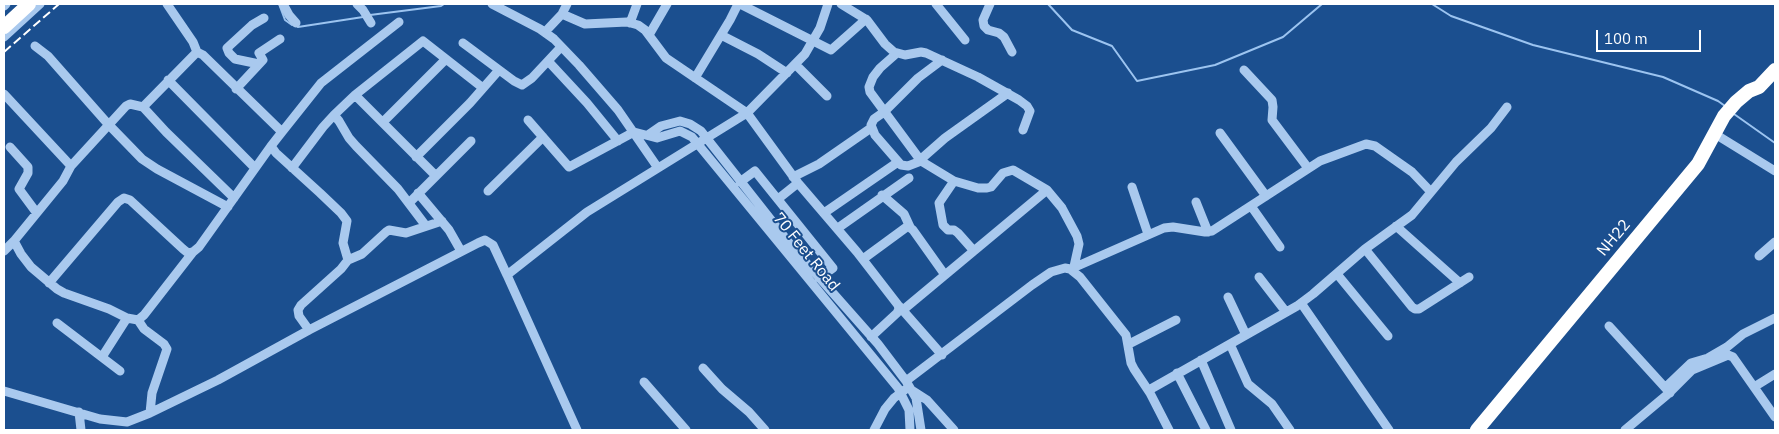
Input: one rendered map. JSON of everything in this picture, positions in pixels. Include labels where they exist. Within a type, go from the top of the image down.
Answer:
[{"type":"highway","points":[[4,16],[17,4]]},
{"type":"highway","points":[[4,27],[29,4]]},
{"type":"highway","name":"NH22","points":[[1476,430],[1698,164],[1724,116],[1736,102],[1749,91],[1759,87],[1775,70]]},
{"type":"street","points":[[4,37],[40,4]]},
{"type":"street","points":[[166,4],[197,52],[203,55],[282,132]]},
{"type":"street","points":[[282,4],[296,23]]},
{"type":"street","points":[[357,4],[369,19]]},
{"type":"street","points":[[492,4],[545,32],[561,47],[600,88],[634,132],[658,168]]},
{"type":"street","points":[[545,32],[562,14],[567,4]]},
{"type":"street","points":[[630,23],[637,4]]},
{"type":"street","points":[[649,35],[668,4]]},
{"type":"street","points":[[695,78],[739,4],[831,50],[866,19]]},
{"type":"street","points":[[507,275],[587,212],[747,113],[805,54],[820,28],[828,4]]},
{"type":"street","points":[[842,4],[866,19],[885,44],[896,53],[905,55],[926,53],[1008,93],[1029,109],[1029,118],[1023,130]]},
{"type":"street","points":[[936,4],[965,40]]},
{"type":"street","points":[[990,4],[983,20],[984,26],[988,30],[1004,37],[1012,52]]},
{"type":"street","points":[[562,14],[585,24],[630,23],[641,27],[666,58],[747,113],[795,180],[838,228],[942,355]]},
{"type":"street","points":[[259,64],[235,59],[227,51],[227,48],[252,24],[264,18]]},
{"type":"street","points":[[138,320],[194,252],[228,207],[254,167],[321,84],[399,22]]},
{"type":"street","points":[[721,35],[758,54],[787,73]]},
{"type":"street","points":[[236,89],[263,60],[259,53],[280,39]]},
{"type":"street","points":[[292,168],[334,115],[423,41],[483,88]]},
{"type":"street","points":[[463,43],[518,84],[522,85],[532,78],[561,47]]},
{"type":"street","points":[[35,46],[48,56],[108,124],[149,164],[228,207]]},
{"type":"street","points":[[143,107],[197,52]]},
{"type":"street","points":[[896,53],[876,72],[869,87],[872,97],[921,160],[954,181],[987,188],[1007,171],[1013,170],[1047,190],[1062,208],[1077,236],[1079,244],[1073,270]]},
{"type":"street","points":[[383,122],[446,60]]},
{"type":"street","points":[[942,60],[918,78],[870,125],[875,135],[898,162],[906,166],[921,160],[945,138],[1008,93]]},
{"type":"street","points":[[548,61],[618,141]]},
{"type":"street","points":[[795,64],[827,96]]},
{"type":"street","points":[[416,157],[499,70]]},
{"type":"street","points":[[1244,70],[1272,100],[1272,120],[1308,168]]},
{"type":"street","points":[[168,80],[254,167]]},
{"type":"street","points":[[4,94],[71,166]]},
{"type":"street","points":[[356,95],[436,176]]},
{"type":"street","points":[[4,251],[60,186],[71,166],[108,124],[130,104],[143,107],[234,198]]},
{"type":"street","points":[[1149,390],[1301,303],[1364,249],[1412,215],[1456,162],[1491,128],[1507,107]]},
{"type":"street","points":[[334,115],[340,121],[349,138],[409,203],[426,226]]},
{"type":"street","points":[[528,120],[569,167],[634,132]]},
{"type":"street","points":[[778,199],[795,180],[871,128]]},
{"type":"street","name":"70 Feet Road","points":[[634,132],[657,138],[680,131],[702,141],[740,182],[910,386],[916,398],[921,430]]},
{"type":"street","points":[[1220,133],[1266,196]]},
{"type":"street","points":[[1715,134],[1775,171]]},
{"type":"street","points":[[488,191],[542,137]]},
{"type":"street","points":[[409,203],[471,141]]},
{"type":"street","name":"70 Feet Road","points":[[702,141],[900,392],[908,410],[910,430]]},
{"type":"street","points":[[1073,270],[1148,234],[1169,227],[1208,232],[1325,158],[1362,146],[1370,145],[1412,172],[1431,192]]},
{"type":"street","points":[[271,146],[276,153],[344,216],[347,225],[343,243],[348,260]]},
{"type":"street","points":[[10,147],[28,167],[28,173],[19,189],[36,212]]},
{"type":"street","points":[[824,213],[898,162]]},
{"type":"street","points":[[740,182],[755,171],[833,268],[819,278]]},
{"type":"street","points":[[838,228],[882,195],[909,178]]},
{"type":"street","points":[[954,181],[939,203],[943,225],[948,230],[954,230],[958,233],[974,251]]},
{"type":"street","points":[[1132,187],[1148,234]]},
{"type":"street","points":[[871,337],[901,307],[945,275],[1047,190]]},
{"type":"street","points":[[418,193],[442,221],[461,251]]},
{"type":"street","points":[[882,195],[904,214],[910,227],[945,275]]},
{"type":"street","points":[[49,283],[118,202],[124,198],[130,200],[188,253],[194,252]]},
{"type":"street","points":[[1196,202],[1208,232]]},
{"type":"street","points":[[1251,206],[1280,247]]},
{"type":"street","points":[[309,330],[299,316],[298,310],[348,260],[362,254],[390,230],[406,233],[442,221]]},
{"type":"street","points":[[1396,226],[1460,283]]},
{"type":"street","points":[[863,259],[905,228],[910,227]]},
{"type":"street","points":[[4,391],[129,426],[150,413],[218,380],[309,330],[485,240],[493,245],[577,430]]},
{"type":"street","points":[[14,241],[31,267],[49,283],[64,293],[109,309],[127,318],[138,320],[144,329],[164,344],[167,349],[152,393],[150,413]]},
{"type":"street","points":[[1760,256],[1775,242]]},
{"type":"street","points":[[1364,249],[1415,309],[1419,309],[1469,277]]},
{"type":"street","points":[[874,430],[882,413],[900,392],[910,386],[942,355],[1032,285],[1059,269],[1065,268],[1073,270],[1080,277],[1126,335],[1131,363],[1149,390],[1169,430]]},
{"type":"street","points":[[1337,274],[1388,336]]},
{"type":"street","points":[[1259,277],[1286,312]]},
{"type":"street","points":[[1228,297],[1246,335]]},
{"type":"street","points":[[1301,303],[1389,430]]},
{"type":"street","points":[[102,357],[127,318]]},
{"type":"street","points":[[1670,393],[1669,384],[1691,363],[1708,358],[1727,347],[1743,334],[1775,318]]},
{"type":"street","points":[[1129,344],[1176,320]]},
{"type":"street","points":[[57,323],[120,371]]},
{"type":"street","points":[[1610,326],[1670,393]]},
{"type":"street","points":[[1230,344],[1248,384],[1272,404],[1290,430]]},
{"type":"street","points":[[1625,430],[1670,393],[1692,370],[1728,355],[1733,357],[1775,417]]},
{"type":"street","points":[[1201,360],[1231,430]]},
{"type":"street","points":[[703,368],[722,389],[749,412],[764,430]]},
{"type":"street","points":[[1177,374],[1206,430]]},
{"type":"street","points":[[1754,388],[1775,374]]},
{"type":"street","points":[[644,382],[686,430]]},
{"type":"street","points":[[910,386],[927,400],[954,430]]},
{"type":"street","points":[[79,412],[81,430]]},
{"type":"waterway","points":[[279,4],[285,20],[292,25]]},
{"type":"waterway","points":[[370,15],[441,6],[444,4]]},
{"type":"waterway","points":[[1048,4],[1072,30],[1112,46],[1137,81],[1215,65],[1283,37],[1322,4]]},
{"type":"waterway","points":[[1432,4],[1451,16],[1533,45],[1663,77],[1718,101],[1725,106]]},
{"type":"waterway","points":[[298,27],[363,17]]},
{"type":"waterway","points":[[1734,114],[1775,143]]},
{"type":"railway","points":[[4,52],[59,4]]}]
